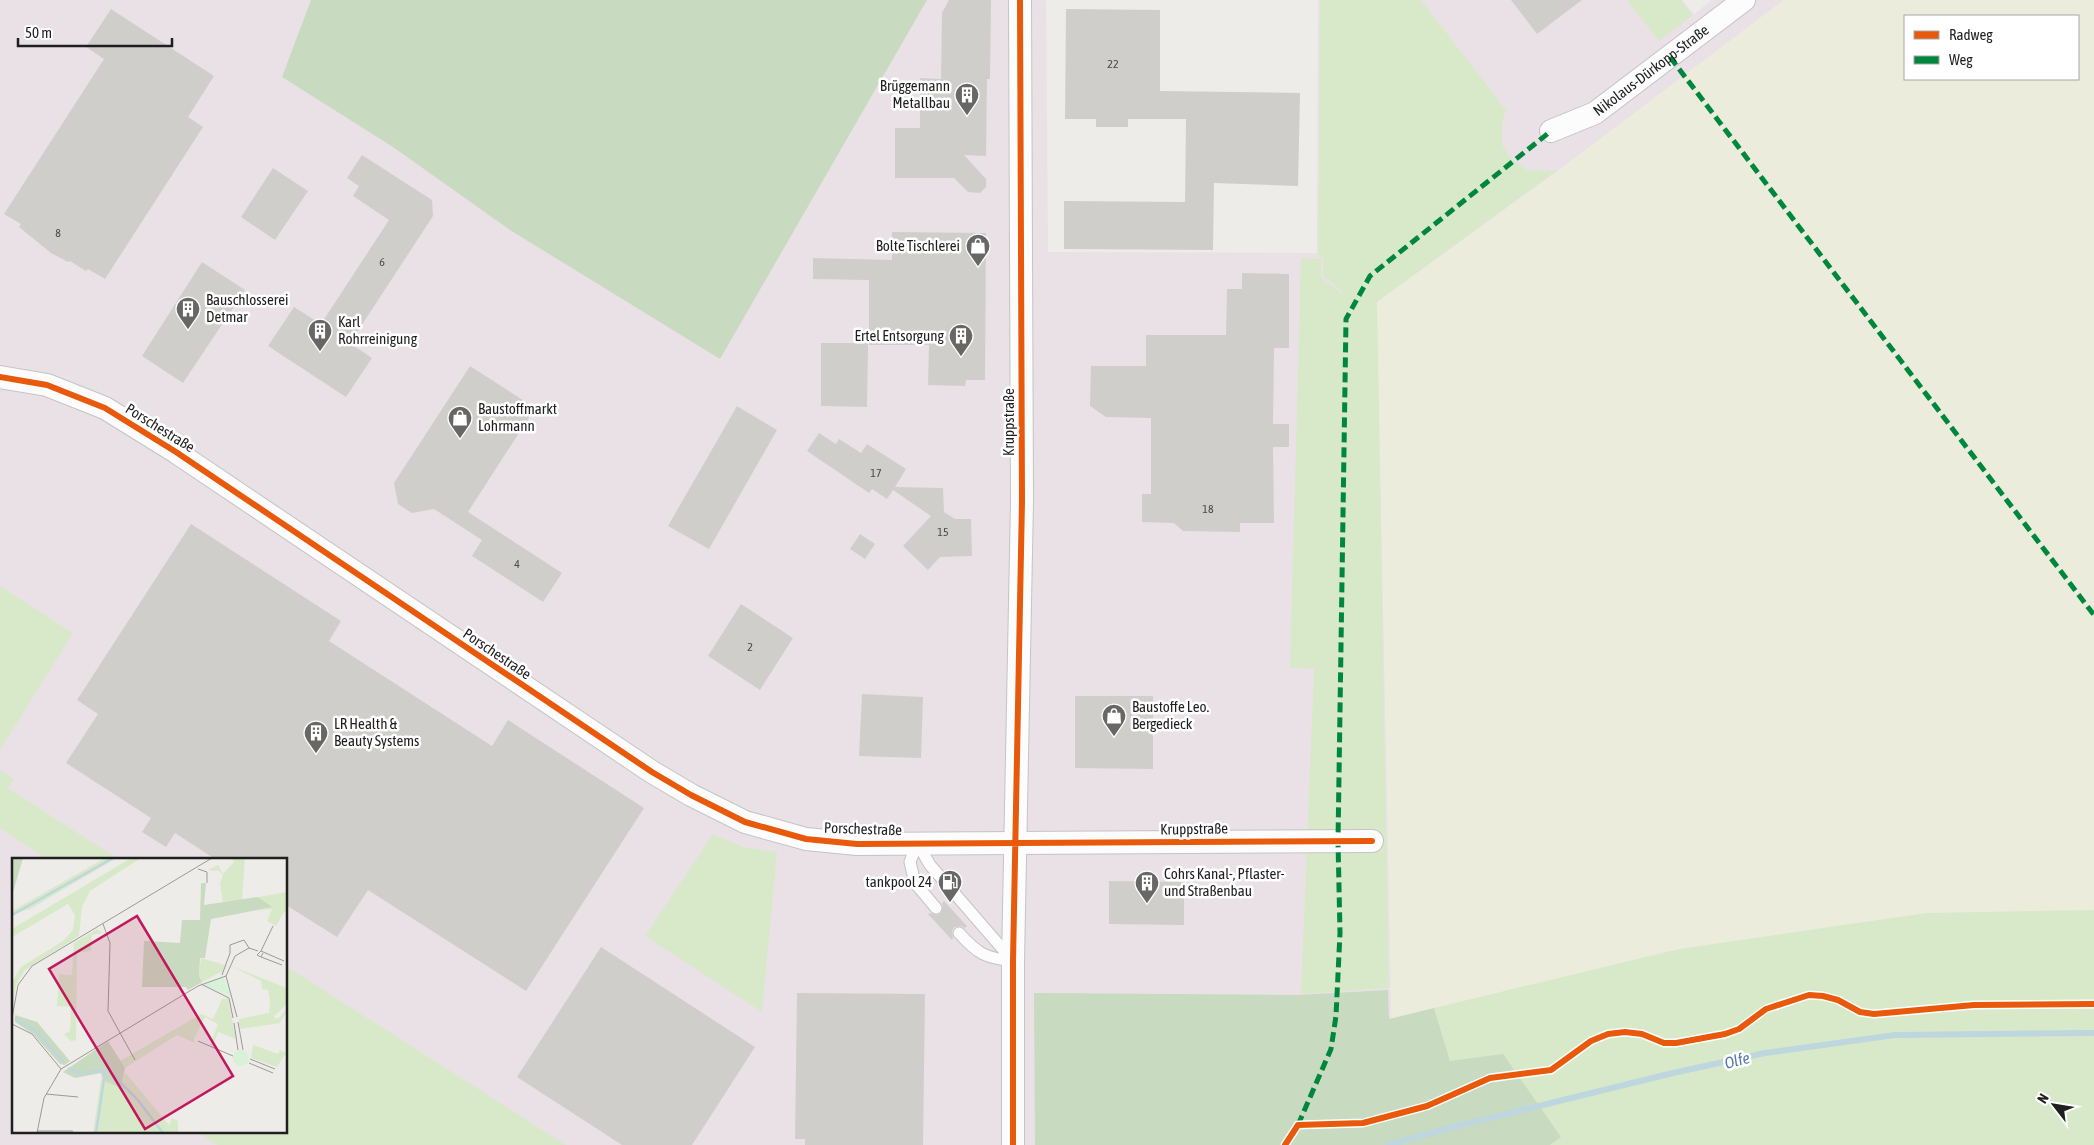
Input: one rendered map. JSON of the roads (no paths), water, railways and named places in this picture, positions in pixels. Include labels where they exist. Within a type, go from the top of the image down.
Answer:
[{"type":"street","name":"Kruppstraße","points":[[1013,1145],[1013,961],[1022,501],[1020,0]]},
{"type":"street","name":"Nikolaus-Dürkopp-Straße","points":[[1551,132],[1595,113],[1744,0]]},
{"type":"street","name":"Porschestraße","points":[[0,377],[47,385],[105,408],[176,452],[652,772],[691,795],[745,822],[806,839],[857,844],[1015,844]]},
{"type":"street","name":"Kruppstraße","points":[[1015,844],[1372,841]]},
{"type":"lane","points":[[917,843],[910,862],[915,883],[936,908]]},
{"type":"lane","points":[[917,843],[930,865],[1013,961]]},
{"type":"lane","points":[[959,933],[973,947],[990,958],[1013,961]]},
{"type":"waterway","name":"Olfe","points":[[1388,1145],[1457,1126],[1673,1073],[1765,1053],[1895,1035],[2094,1033]]},
{"type":"place","name":"Brüggemann Metallbau","points":[[967,116]]},
{"type":"place","name":"Bolte Tischlerei","points":[[978,267]]},
{"type":"place","name":"Bauschlosserei Detmar","points":[[188,330]]},
{"type":"place","name":"Karl Rohrreinigung","points":[[320,352]]},
{"type":"place","name":"Ertel Entsorgung","points":[[961,357]]},
{"type":"place","name":"Baustoffmarkt Lohrmann","points":[[460,439]]},
{"type":"place","name":"Baustoffe Leo. Bergedieck","points":[[1114,737]]},
{"type":"place","name":"LR Health & Beauty Systems","points":[[316,754]]},
{"type":"place","name":"tankpool 24","points":[[950,903]]},
{"type":"place","name":"Cohrs Kanal-, Pflaster- und Straßenbau","points":[[1147,904]]}]
